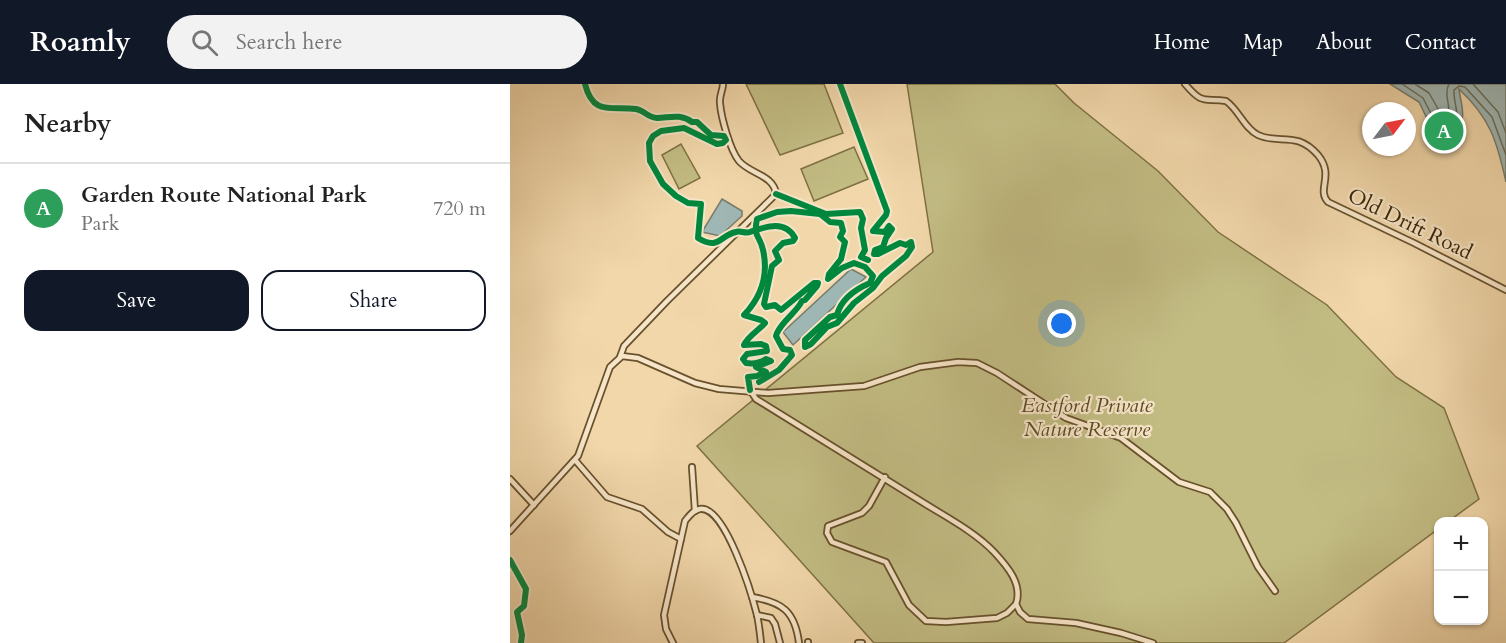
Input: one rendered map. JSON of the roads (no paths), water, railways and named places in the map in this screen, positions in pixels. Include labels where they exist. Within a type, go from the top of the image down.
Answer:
[{"type":"street","points":[[510,531],[575,460],[583,446],[610,367],[620,357],[624,346],[776,194],[775,186],[771,181],[745,167],[735,155],[720,104],[723,84]]},
{"type":"street","name":"Old Drift Road","points":[[1185,84],[1204,101],[1226,101],[1258,135],[1297,141],[1311,148],[1326,167],[1324,192],[1328,202],[1506,290]]},
{"type":"street","points":[[620,357],[627,355],[638,358],[694,383],[723,389],[768,393],[864,386],[920,368],[958,362],[977,363],[997,373],[1066,418],[1121,438],[1179,482],[1210,492],[1227,509],[1258,567],[1275,591]]},
{"type":"street","points":[[750,390],[756,399],[885,477],[993,550],[1008,568],[1017,587],[1016,604],[1007,613],[997,618],[946,622],[926,621],[909,605],[885,562],[832,542],[827,534],[828,526],[862,513],[869,506],[885,477]]},
{"type":"street","points":[[575,460],[607,497],[642,509],[668,532],[681,539]]},
{"type":"street","points":[[692,466],[695,511]]},
{"type":"street","points":[[510,479],[534,505]]},
{"type":"street","points":[[673,643],[666,629],[664,615],[681,539],[686,521],[695,511],[705,510],[719,519],[731,542],[752,597],[761,643]]},
{"type":"street","points":[[752,597],[770,600],[783,606],[798,631],[799,643]]},
{"type":"street","points":[[1016,604],[1020,612],[1028,619],[1076,623],[1153,643]]},
{"type":"street","points":[[757,615],[771,618],[780,643]]},
{"type":"water","points":[[1390,84],[1506,84],[1506,182],[1491,131],[1478,110],[1459,89],[1463,116],[1447,140],[1436,137],[1419,102]]},
{"type":"water","points":[[722,199],[742,211],[742,216],[720,236],[702,232]]},
{"type":"water","points":[[851,269],[866,277],[793,345],[783,332]]},
{"type":"place","name":"Garden Route National Park","points":[[1444,131]]},
{"type":"park label","name":"Eastford Private Nature Reserve","points":[[1087,417]]}]
